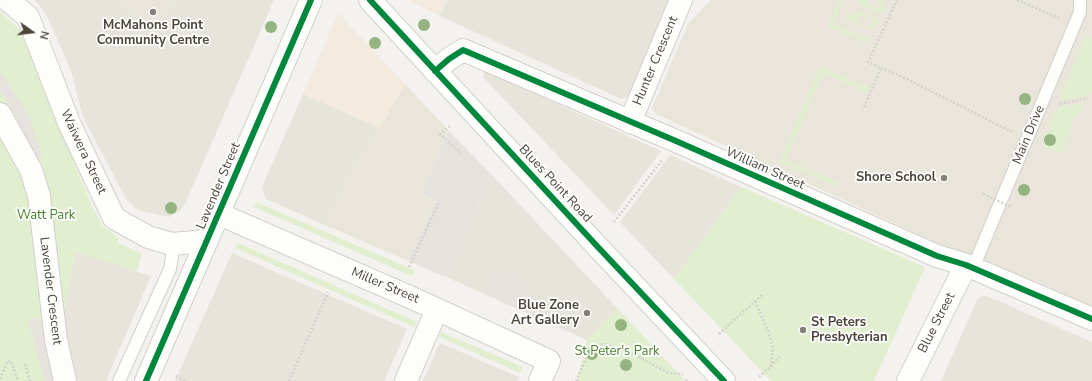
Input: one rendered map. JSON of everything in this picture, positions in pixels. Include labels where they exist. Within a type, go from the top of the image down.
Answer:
[{"type":"street","name":"Waiwera Street","points":[[8,0],[28,17],[69,123],[114,218],[148,237],[172,244],[207,242]]},
{"type":"street","name":"Lavender Street","points":[[146,381],[311,0]]},
{"type":"street","name":"Blues Point Road","points":[[370,0],[724,381]]},
{"type":"street","name":"Hunter Crescent","points":[[630,122],[681,0]]},
{"type":"street","name":"William Street","points":[[435,71],[448,58],[463,50],[925,251],[970,267],[1092,319]]},
{"type":"street","name":"Lavender Crescent","points":[[0,114],[31,170],[38,196],[56,340],[65,381]]},
{"type":"street","name":"Miller Street","points":[[219,214],[437,309],[549,361],[540,381]]},
{"type":"street","name":"Blue Street","points":[[908,381],[970,267]]},
{"type":"street","points":[[406,381],[437,309]]},
{"type":"lane","name":"Main Drive","points":[[970,267],[1027,140],[1080,12],[1080,0]]},
{"type":"lane","points":[[119,381],[170,269],[172,244]]},
{"type":"path","points":[[897,0],[868,62],[905,78],[1027,140]]},
{"type":"path","points":[[1017,0],[1074,24]]},
{"type":"path","points":[[864,107],[881,68]]},
{"type":"path","points":[[1040,108],[1088,98]]},
{"type":"path","points":[[450,126],[440,134],[461,153]]},
{"type":"path","points":[[614,222],[657,166]]},
{"type":"path","points":[[983,194],[1011,207]]},
{"type":"path","points":[[409,266],[439,202]]},
{"type":"path","points":[[290,381],[328,292]]},
{"type":"path","points":[[719,334],[763,294]]},
{"type":"path","points":[[755,301],[773,347],[771,366]]},
{"type":"path","points":[[576,381],[592,345],[605,344],[639,357],[669,373],[683,374]]},
{"type":"path","points":[[759,377],[780,356]]},
{"type":"path","points":[[0,378],[8,361],[11,361],[18,381]]},
{"type":"path","points":[[25,364],[30,381]]},
{"type":"path","points":[[176,376],[187,381]]},
{"type":"shaded area","points":[[35,0],[122,0],[149,26],[176,0],[274,0],[186,202],[180,211],[169,217],[154,214],[138,210],[126,199],[83,117],[71,71],[47,16]]},
{"type":"shaded area","name":"McMahons Point Community Centre","points":[[122,0],[176,0],[149,26]]},
{"type":"shaded area","points":[[410,0],[447,0],[440,16],[413,3]]},
{"type":"shaded area","points":[[447,0],[669,0],[630,96],[621,99],[440,16]]},
{"type":"shaded area","name":"Shore School","points":[[711,0],[1092,0],[1092,307],[935,242],[656,114],[652,108],[688,24]]},
{"type":"shaded area","points":[[338,13],[405,84],[380,128],[303,94]]},
{"type":"shaded area","points":[[0,71],[27,113],[43,156],[30,159],[16,117],[0,90]]},
{"type":"shaded area","points":[[485,71],[661,151],[614,215],[483,77]]},
{"type":"shaded area","points":[[405,84],[449,131],[421,194],[436,201],[408,261],[327,226],[350,173],[380,128]]},
{"type":"shaded area","points":[[303,94],[380,128],[350,173],[327,226],[266,199],[262,187]]},
{"type":"shaded area","points":[[449,131],[491,174],[446,277],[408,261],[436,201],[421,193]]},
{"type":"shaded area","points":[[670,155],[741,187],[674,279],[620,222]]},
{"type":"shaded area","points":[[491,174],[617,308],[587,340],[446,277]]},
{"type":"shaded area","points":[[75,251],[151,276],[106,381],[77,381],[63,323]]},
{"type":"shaded area","points":[[232,253],[407,329],[384,381],[175,381]]},
{"type":"shaded area","points":[[497,270],[523,282],[523,292],[536,297],[529,313],[486,294]]},
{"type":"shaded area","points":[[982,296],[987,296],[1092,342],[1092,381],[941,381],[977,300]]},
{"type":"shaded area","points":[[40,318],[58,381],[45,381],[28,321]]},
{"type":"shaded area","points":[[440,343],[519,377],[517,381],[423,381]]},
{"type":"green space","points":[[839,0],[844,0],[834,24],[869,39],[867,43],[828,26]]},
{"type":"green space","points":[[859,0],[868,0],[867,4],[878,9],[882,0],[884,0],[884,12],[882,14],[858,4]]},
{"type":"green space","name":"Watt Park","points":[[0,11],[20,30],[92,206],[102,225],[118,238],[118,243],[142,254],[137,271],[75,252],[63,323],[77,381],[0,381]]},
{"type":"green space","points":[[858,12],[880,21],[872,29],[869,29],[845,19],[848,15]],"holes":[[[861,15],[873,20],[870,28],[858,23]]]},
{"type":"green space","points":[[1090,36],[1092,39],[1092,88],[1089,96],[1062,100],[1061,97],[1085,37]]},
{"type":"green space","points":[[820,67],[870,88],[868,93],[823,74],[786,160],[840,183],[838,187],[779,162]]},
{"type":"green space","points":[[1084,103],[1079,114],[1071,121],[1072,129],[1062,154],[1041,145],[1055,112],[1061,106]]},
{"type":"green space","points":[[741,187],[925,267],[874,381],[771,381],[674,279]]},
{"type":"green space","points":[[256,202],[414,270],[413,275],[409,275],[254,207]]},
{"type":"green space","points":[[238,243],[417,322],[414,327],[235,248]]},
{"type":"green space","name":"St Peter's Park","points":[[617,308],[685,381],[577,381],[587,340]]},
{"type":"green space","points":[[441,332],[523,367],[520,373],[439,337]]},
{"type":"cycle path","points":[[146,381],[311,0]]},
{"type":"cycle path","points":[[370,0],[724,381]]},
{"type":"cycle path","points":[[435,71],[463,50],[676,141],[937,256],[966,265],[1092,319]]},
{"type":"place","name":"McMahons Point Community Centre","points":[[153,12]]},
{"type":"place","name":"Shore School","points":[[944,178]]},
{"type":"place","name":"Blue Zone Art Gallery","points":[[587,313]]},
{"type":"place","name":"St Peters Presbyterian","points":[[803,330]]}]
